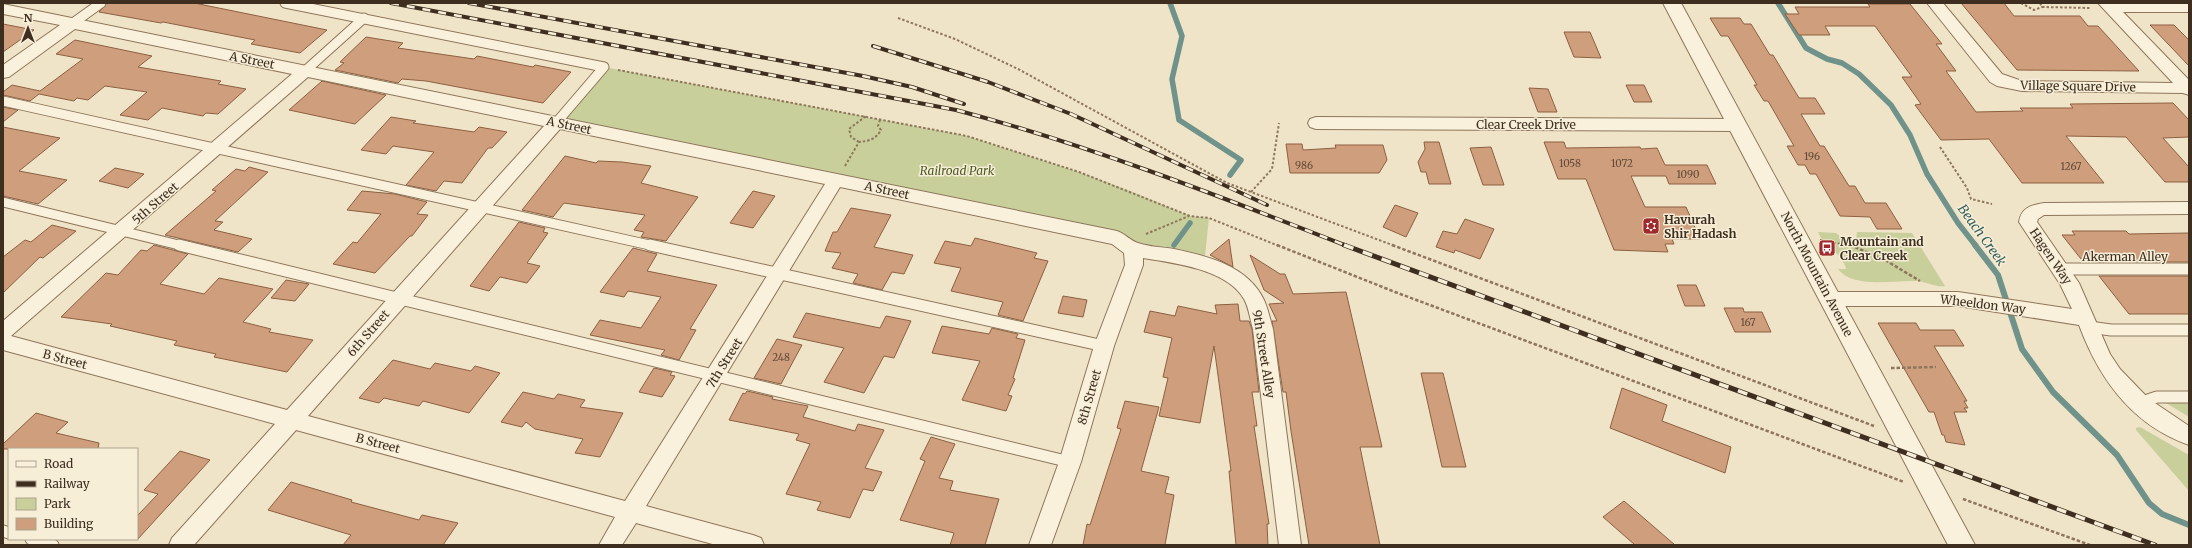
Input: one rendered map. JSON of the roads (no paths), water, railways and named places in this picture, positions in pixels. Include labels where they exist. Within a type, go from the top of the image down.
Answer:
[{"type":"street","name":"North Mountain Avenue","points":[[1672,3],[1962,545]]},
{"type":"street","name":"Village Square Drive","points":[[1935,3],[1990,72],[2003,82],[2022,86],[2188,89]]},
{"type":"street","points":[[2104,6],[2188,89]]},
{"type":"street","points":[[2104,6],[2189,7]]},
{"type":"street","name":"A Street","points":[[3,9],[1104,235],[1116,238],[1130,247]]},
{"type":"street","points":[[3,73],[73,24]]},
{"type":"street","name":"5th Street","points":[[3,332],[218,149],[306,71]]},
{"type":"street","name":"6th Street","points":[[180,545],[556,123]]},
{"type":"street","name":"Clear Creek Drive","points":[[1316,123],[1737,125]]},
{"type":"street","name":"7th Street","points":[[610,545],[836,180]]},
{"type":"street","name":"Hagen Way","points":[[2189,208],[2044,209],[2035,211],[2029,216],[2028,222],[2072,288],[2112,376],[2139,403],[2163,421],[2189,436]]},
{"type":"street","name":"8th Street","points":[[1040,545],[1070,462],[1104,346],[1134,265],[1134,254],[1130,247]]},
{"type":"street","name":"9th Street Alley","points":[[1130,247],[1183,258],[1230,274],[1250,292],[1257,304],[1262,329],[1290,545]]},
{"type":"street","name":"Wheeldon Way","points":[[1831,298],[1945,298],[1973,301],[2050,314],[2088,323]]},
{"type":"street","name":"B Street","points":[[3,342],[753,545]]},
{"type":"lane","points":[[73,24],[101,3]]},
{"type":"lane","points":[[285,3],[604,67],[556,123]]},
{"type":"lane","points":[[306,71],[364,18]]},
{"type":"lane","points":[[3,101],[1104,346]]},
{"type":"lane","points":[[3,202],[1070,462]]},
{"type":"lane","name":"Akerman Alley","points":[[2061,270],[2189,270]]},
{"type":"lane","points":[[2088,323],[2111,330],[2189,330]]},
{"type":"lane","points":[[2139,403],[2157,398],[2189,398]]},
{"type":"lane","points":[[36,540],[53,545]]},
{"type":"waterway","points":[[1170,3],[1182,36],[1172,79],[1179,120],[1241,160],[1230,175]]},
{"type":"waterway","name":"Beach Creek","points":[[1778,3],[1806,48],[1827,59],[1842,63],[1859,74],[1891,105],[1910,135],[1927,174],[1958,223],[1976,246]]},
{"type":"waterway","points":[[1174,245],[1190,223]]},
{"type":"waterway","name":"Beach Creek","points":[[1975,245],[1998,275],[2022,349],[2053,392],[2117,455],[2149,503],[2162,514],[2189,525]]},
{"type":"railway","points":[[391,3],[956,110],[1055,139],[1153,172],[1347,246]]},
{"type":"railway","points":[[469,3],[863,76],[912,87],[964,104]]},
{"type":"railway","points":[[873,46],[988,82],[1071,114],[1267,205]]},
{"type":"railway","points":[[1344,245],[2155,545]]},
{"type":"place","name":"Havurah Shir Hadash","points":[[1651,226]]},
{"type":"place","name":"Mountain and Clear Creek","points":[[1827,248]]},
{"type":"park label","name":"Railroad Park","points":[[957,170]]}]
